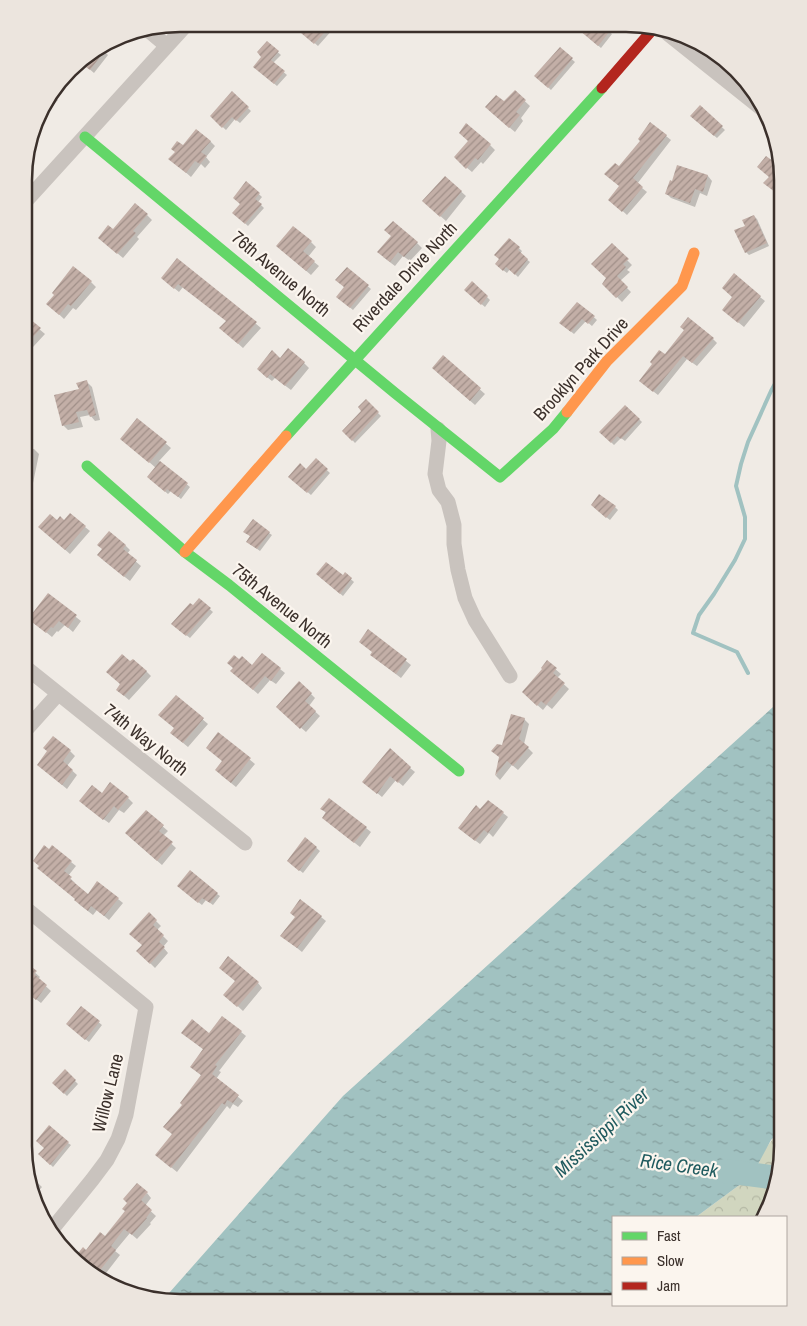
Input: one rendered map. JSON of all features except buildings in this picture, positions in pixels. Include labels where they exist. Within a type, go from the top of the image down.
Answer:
[{"type":"street","points":[[33,193],[179,33]]},
{"type":"street","points":[[155,35],[167,46]]},
{"type":"street","name":"Riverdale Drive North","points":[[185,552],[278,444],[511,190],[648,35]]},
{"type":"street","points":[[679,43],[750,99]]},
{"type":"street","name":"76th Avenue North","points":[[85,137],[500,477]]},
{"type":"street","name":"Brooklyn Park Drive","points":[[500,477],[552,429],[607,361],[682,286],[694,253]]},
{"type":"street","points":[[438,428],[439,441],[434,474],[439,490],[448,502],[454,525],[454,544],[465,598],[475,620],[510,676]]},
{"type":"street","name":"75th Avenue North","points":[[87,466],[185,552],[459,771]]},
{"type":"street","name":"74th Way North","points":[[33,673],[245,843]]},
{"type":"street","points":[[33,722],[58,694]]},
{"type":"street","name":"Willow Lane","points":[[33,914],[146,1007],[126,1115],[118,1139],[107,1160],[56,1225]]},
{"type":"green space","points":[[773,1138],[772,1174],[767,1193],[756,1216],[697,1216],[738,1186],[757,1177],[761,1157]]},
{"type":"water","name":"Mississippi River","points":[[774,706],[774,1137],[756,1168],[757,1177],[738,1186],[697,1216],[612,1216],[612,1294],[169,1293],[343,1096]]},
{"type":"waterway","points":[[748,673],[737,652],[693,633],[699,615],[735,560],[745,539],[745,517],[736,486],[748,442],[774,386]]},
{"type":"waterway","name":"Rice Creek","points":[[725,1171],[771,1177]]},
{"type":"traffic: fast","points":[[286,436],[602,88]]},
{"type":"traffic: fast","points":[[85,137],[395,393],[500,477],[553,429],[567,412]]},
{"type":"traffic: fast","points":[[87,466],[185,552],[229,585],[459,771]]},
{"type":"traffic: slow","points":[[567,412],[607,361],[682,286],[694,253]]},
{"type":"traffic: slow","points":[[185,552],[286,436]]},
{"type":"traffic: jam","points":[[602,88],[648,35]]}]
